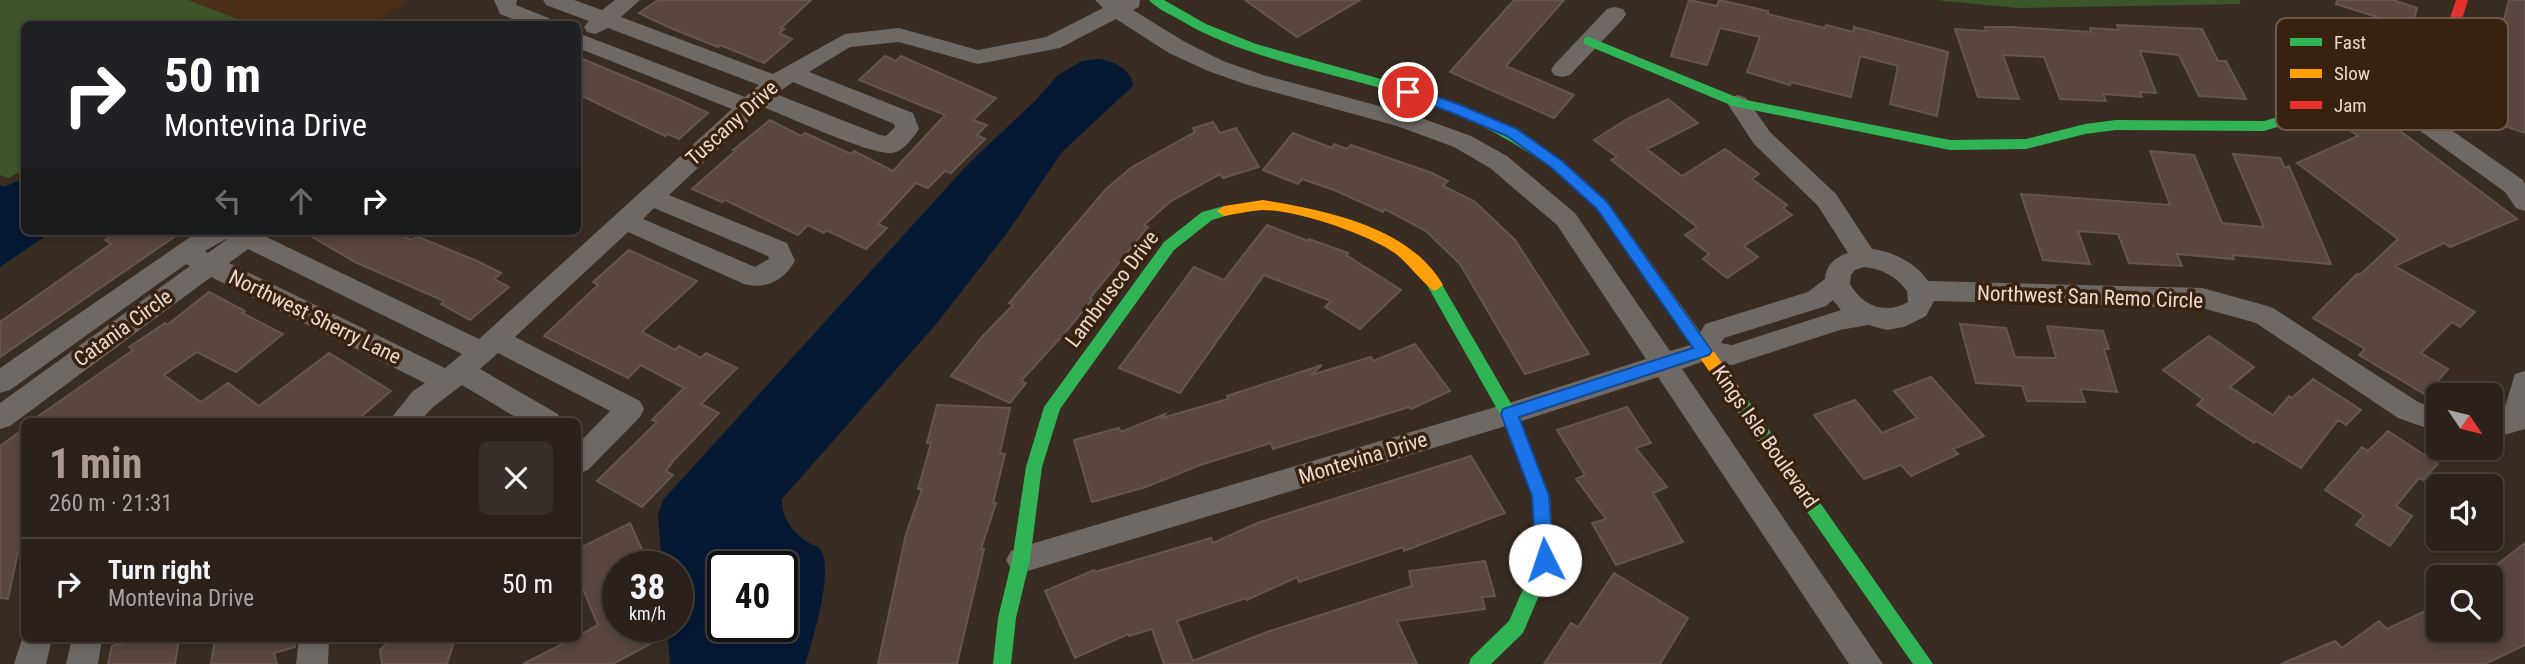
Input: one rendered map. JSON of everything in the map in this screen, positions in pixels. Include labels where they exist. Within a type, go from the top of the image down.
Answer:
[{"type":"street","points":[[506,0],[504,1],[508,9],[535,21]]},
{"type":"street","points":[[554,0],[606,19],[769,90],[876,142],[891,145],[907,129],[905,119],[769,90],[581,41]]},
{"type":"street","points":[[581,38],[629,0]]},
{"type":"street","name":"Kings Isle Boulevard","points":[[1156,0],[1178,18],[1217,38],[1362,77],[1453,107],[1512,133],[1557,164],[1602,205],[1924,664]]},
{"type":"street","points":[[2456,18],[2462,0]]},
{"type":"street","name":"Kings Isle Boulevard","points":[[1120,3],[1154,35],[1203,60],[1253,79],[1349,103],[1435,131],[1487,154],[1527,182],[1566,219],[1867,664]]},
{"type":"street","name":"Tuscany Drive","points":[[406,418],[423,399],[489,345],[769,90],[845,41],[899,35],[978,57],[1052,43],[1120,3]]},
{"type":"street","points":[[1562,70],[1615,14]]},
{"type":"street","points":[[1589,41],[1738,103],[1950,145],[2026,144],[2085,129],[2116,125],[2264,125],[2276,123]]},
{"type":"street","points":[[1738,103],[1762,138],[1827,200],[1864,258]]},
{"type":"street","points":[[2435,130],[2514,186],[2525,202]]},
{"type":"street","points":[[625,221],[753,276],[765,276],[782,261],[778,250],[651,197]]},
{"type":"street","name":"Lambrusco Drive","points":[[1002,664],[1007,618],[1021,560],[1034,467],[1043,431],[1057,398],[1169,246],[1196,222],[1221,211],[1263,205],[1303,210],[1374,235],[1404,251],[1416,261],[1439,291],[1509,414],[1541,496],[1545,560],[1516,627],[1478,664]]},
{"type":"street","name":"Catania Circle","points":[[0,382],[184,252],[212,235]]},
{"type":"street","name":"Northwest Sherry Lane","points":[[239,235],[630,409],[581,460]]},
{"type":"street","name":"Catania Circle","points":[[0,418],[208,265],[239,235]]},
{"type":"street","name":"Northwest Sherry Lane","points":[[184,252],[540,418]]},
{"type":"street","points":[[1864,258],[1888,261],[1914,279],[1920,291],[1920,303],[1913,313],[1900,318],[1885,319],[1868,315],[1853,307],[1842,296],[1836,284],[1838,273],[1845,264],[1864,258]]},
{"type":"street","points":[[1836,284],[1817,299],[1714,331],[1704,351],[1732,355],[1840,320],[1868,315]]},
{"type":"street","name":"Northwest San Remo Circle","points":[[1920,291],[2202,298],[2264,315],[2408,410],[2426,417]]},
{"type":"street","name":"Montevina Drive","points":[[1021,560],[1509,414],[1704,351]]},
{"type":"street","points":[[2503,424],[2515,421],[2525,382]]},
{"type":"street","points":[[30,664],[36,642]]},
{"type":"street","points":[[82,664],[86,642]]},
{"type":"street","points":[[312,664],[314,642]]},
{"type":"shaded area","points":[[188,0],[408,0],[377,21],[242,21]]},
{"type":"green space","points":[[0,0],[188,0],[242,21],[21,21],[21,172],[8,178],[0,175]]},
{"type":"green space","points":[[1935,0],[2241,0],[2239,4],[2018,8]]},
{"type":"water","points":[[1097,59],[1109,61],[1125,70],[1133,86],[1062,152],[1007,233],[937,323],[782,499],[784,513],[793,530],[819,548],[824,557],[821,604],[805,664],[670,664],[668,642],[693,642],[693,551],[661,551],[658,515],[663,500],[970,162],[1035,101],[1058,75],[1082,61]]},
{"type":"water","points":[[21,179],[21,235],[47,235],[0,267],[0,185],[4,187]]},
{"type":"building","points":[[658,0],[811,0],[781,28],[784,29],[779,33],[792,39],[764,63],[668,27],[639,13]]},
{"type":"building","points":[[1245,0],[1360,0],[1297,37]]},
{"type":"building","points":[[1514,0],[1564,0],[1506,66],[1574,95],[1554,118],[1450,72]]},
{"type":"building","points":[[1689,0],[1717,6],[1719,0],[1825,28],[1826,25],[1853,32],[1854,27],[1948,52],[1937,116],[1890,104],[1898,66],[1860,56],[1851,97],[1791,82],[1790,85],[1747,72],[1760,37],[1720,28],[1707,65],[1671,56]]},
{"type":"building","points":[[2337,0],[2393,0],[2417,8],[2414,18],[2380,18],[2336,4]]},
{"type":"building","points":[[2509,0],[2525,0],[2525,133],[2508,127],[2508,18],[2504,18]]},
{"type":"building","points":[[2117,25],[2202,29],[2218,61],[2226,61],[2246,99],[2199,96],[2179,55],[2140,51],[2156,93],[2140,92],[2142,97],[2103,94],[2106,101],[2060,99],[2044,57],[2003,55],[2019,99],[1978,97],[1955,29],[1986,31],[1985,27],[2012,27],[2091,32],[2090,28],[2119,30]]},
{"type":"building","points":[[885,56],[896,61],[901,56],[996,98],[973,120],[987,125],[977,135],[985,139],[951,173],[945,171],[928,188],[916,183],[878,224],[887,228],[866,249],[826,230],[824,233],[808,225],[798,235],[725,200],[722,202],[692,189],[770,120],[801,136],[805,133],[851,154],[854,151],[893,171],[945,115],[859,80]]},
{"type":"building","points":[[581,58],[708,113],[679,139],[668,134],[665,136],[581,95]]},
{"type":"building","points":[[1668,99],[1698,123],[1647,149],[1682,176],[1725,149],[1759,174],[1752,179],[1787,205],[1783,208],[1792,215],[1744,246],[1758,257],[1727,278],[1703,259],[1709,254],[1685,235],[1697,227],[1611,160],[1617,157],[1594,140],[1627,119]]},
{"type":"building","points":[[1213,122],[1220,133],[1236,128],[1259,167],[1223,178],[1220,174],[1171,201],[1144,225],[1148,227],[1090,298],[1092,300],[1021,381],[1026,383],[1010,403],[951,376],[981,338],[1013,305],[1009,303],[1106,189],[1132,167],[1195,132],[1193,128]]},
{"type":"building","points":[[2350,130],[2399,130],[2517,219],[2450,247],[2444,243],[2395,266],[2475,312],[2460,327],[2452,322],[2421,353],[2448,369],[2436,383],[2426,383],[2426,395],[2359,355],[2365,349],[2313,318],[2357,274],[2361,274],[2398,239],[2297,163],[2358,136]]},
{"type":"building","points":[[1293,133],[1332,148],[1334,144],[1347,149],[1351,145],[1448,181],[1443,186],[1474,201],[1515,240],[1589,354],[1525,374],[1460,264],[1426,231],[1385,209],[1383,212],[1334,190],[1302,179],[1298,184],[1263,170]]},
{"type":"building","points":[[2150,151],[2194,155],[2222,223],[2264,227],[2233,154],[2280,158],[2285,168],[2289,166],[2331,264],[2232,255],[2234,259],[2177,254],[2182,266],[2129,263],[2118,234],[2078,231],[2090,264],[2043,260],[2021,194],[2170,205]]},
{"type":"building","points":[[1267,225],[1348,253],[1346,255],[1401,290],[1360,329],[1325,307],[1331,301],[1264,275],[1180,393],[1119,368],[1194,267],[1224,280]]},
{"type":"building","points":[[113,235],[177,235],[0,357],[0,322],[111,244],[105,240]]},
{"type":"building","points":[[309,235],[399,235],[412,240],[416,236],[501,273],[494,279],[509,287],[470,320],[441,304],[444,301],[355,262]]},
{"type":"building","points":[[629,250],[697,281],[642,332],[675,350],[679,346],[701,358],[706,353],[737,368],[701,404],[719,413],[674,460],[666,471],[673,475],[642,507],[597,481],[657,422],[652,420],[684,388],[641,365],[628,378],[544,336],[598,285],[593,282]]},
{"type":"building","points":[[209,292],[283,334],[236,372],[197,352],[164,375],[201,402],[228,383],[259,406],[329,353],[391,391],[360,418],[36,418],[133,350],[129,347],[165,323],[167,325]]},
{"type":"building","points":[[1960,324],[2006,328],[2015,357],[2056,358],[2047,326],[2103,331],[2109,349],[2104,349],[2117,392],[2080,389],[2085,402],[2027,401],[2022,386],[1976,383]]},
{"type":"building","points":[[2209,336],[2254,367],[2230,387],[2273,415],[2289,396],[2292,398],[2313,379],[2361,410],[2346,425],[2338,420],[2301,468],[2256,441],[2254,443],[2197,405],[2203,399],[2163,370]]},
{"type":"building","points":[[1415,344],[1450,391],[1411,409],[1409,407],[1273,449],[1271,443],[1200,465],[1146,487],[1092,502],[1074,440],[1119,428],[1121,432],[1165,414],[1162,418],[1228,399],[1227,396],[1322,365],[1311,375],[1371,357],[1373,361]]},
{"type":"building","points":[[1931,377],[1984,436],[1953,449],[1958,454],[1911,476],[1901,465],[1864,479],[1814,415],[1855,400],[1882,433],[1917,418],[1894,391]]},
{"type":"building","points":[[937,405],[1010,408],[1000,453],[1005,454],[993,503],[996,503],[981,549],[984,549],[957,664],[878,664],[906,534],[922,489],[918,489],[931,443],[927,443]]},
{"type":"building","points":[[1627,407],[1651,443],[1636,448],[1667,487],[1653,493],[1683,542],[1616,565],[1592,523],[1606,519],[1576,479],[1585,475],[1557,430]]},
{"type":"building","points":[[21,431],[21,550],[18,552],[8,599],[0,598],[0,446]]},
{"type":"building","points":[[2388,431],[2426,456],[2426,460],[2438,464],[2423,480],[2419,478],[2396,506],[2412,516],[2390,546],[2356,525],[2364,515],[2325,490],[2362,447],[2368,451]]},
{"type":"building","points":[[1471,456],[1505,513],[1404,551],[1403,547],[1299,582],[1297,577],[1247,600],[1246,598],[1177,621],[1193,661],[1267,632],[1412,586],[1409,571],[1485,561],[1495,596],[1482,597],[1485,609],[1397,621],[1417,664],[1164,664],[1152,629],[1129,636],[1128,634],[1075,658],[1045,591],[1094,570],[1095,572],[1211,538],[1213,543],[1260,522]]},
{"type":"building","points":[[630,523],[643,551],[602,551],[602,642],[652,643],[613,664],[523,664],[566,642],[581,642],[581,634],[598,625],[581,584],[581,548]]},
{"type":"building","points":[[2525,543],[2525,645],[2485,664],[2281,664],[2335,641],[2342,648],[2379,621],[2387,629],[2426,611],[2426,642],[2503,642],[2503,565],[2497,565]]},
{"type":"building","points":[[1614,573],[1688,618],[1660,664],[1544,664],[1571,623],[1578,627]]},
{"type":"building","points":[[127,642],[179,642],[175,664],[108,664],[112,646]]},
{"type":"building","points":[[215,642],[296,642],[295,647],[274,653],[277,664],[211,664]]},
{"type":"building","points":[[388,642],[454,642],[447,664],[382,664],[380,650]]},
{"type":"traffic: fast","points":[[1155,0],[1202,27],[1252,48],[1460,109],[1508,131],[1554,162]]},
{"type":"traffic: fast","points":[[1589,41],[1738,103],[1950,145],[2026,144],[2085,129],[2116,125],[2264,126],[2276,123]]},
{"type":"traffic: fast","points":[[1002,664],[1007,618],[1021,560],[1034,467],[1052,407],[1169,246],[1207,216],[1224,211]]},
{"type":"traffic: fast","points":[[1435,285],[1509,414],[1541,496],[1545,560],[1516,627],[1478,664]]},
{"type":"traffic: fast","points":[[1733,392],[1924,664]]},
{"type":"traffic: slow","points":[[1554,162],[1602,205],[1733,392]]},
{"type":"traffic: slow","points":[[1224,211],[1263,205],[1321,215],[1391,243],[1416,261],[1435,285]]},
{"type":"traffic: jam","points":[[2456,18],[2462,0]]},
{"type":"route","points":[[1408,92],[1453,107],[1512,133],[1557,164],[1602,205],[1704,351],[1509,414],[1541,496],[1545,560]]}]
